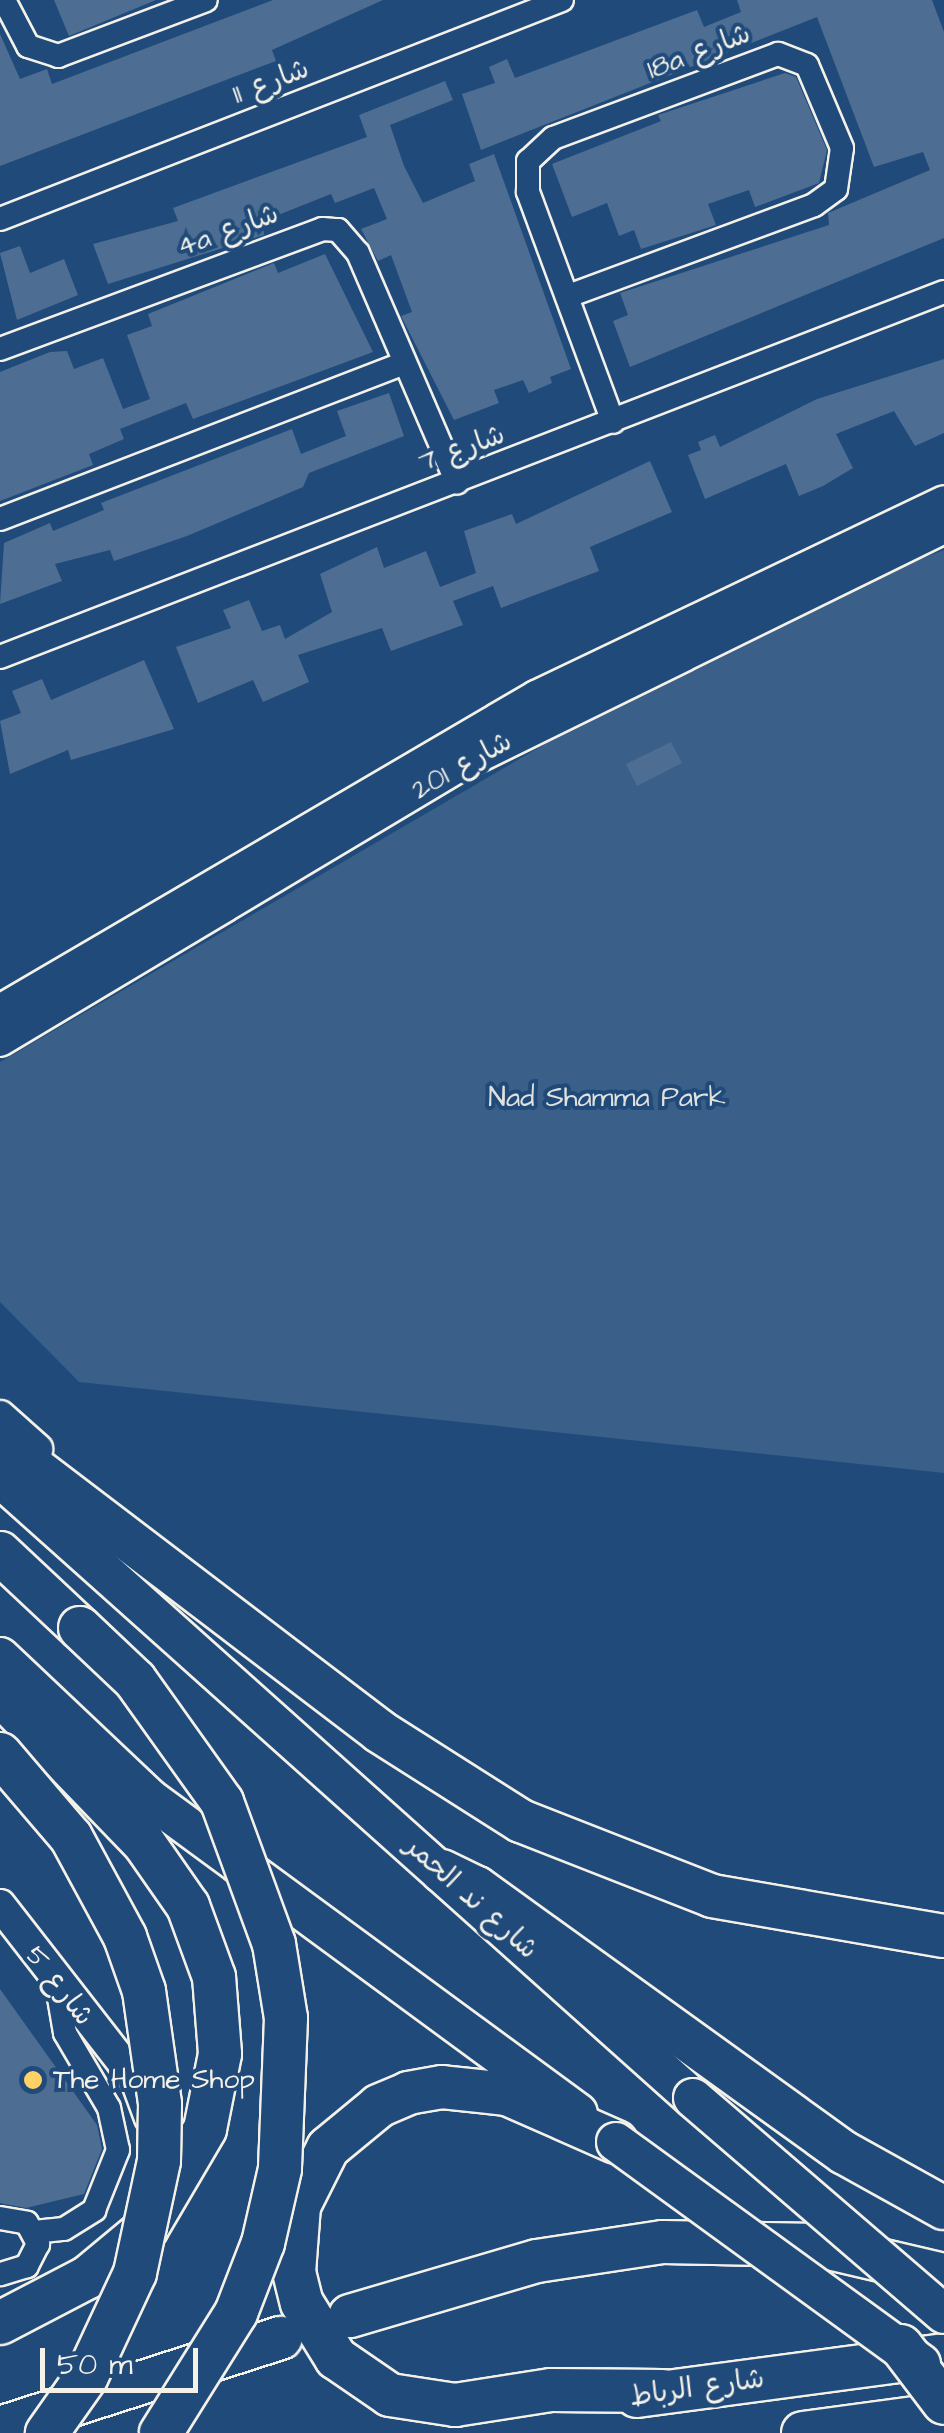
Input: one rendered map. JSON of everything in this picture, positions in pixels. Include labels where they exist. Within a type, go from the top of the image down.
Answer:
[{"type":"highway","points":[[0,1442],[136,1538],[379,1731],[571,1846],[758,1908],[944,1936]]},
{"type":"highway","points":[[0,1553],[146,1694],[222,1802],[274,1944],[286,2018],[286,2112],[263,2242],[236,2313],[162,2433]]},
{"type":"highway","points":[[0,1694],[168,1873],[214,1978],[220,2054],[205,2129],[146,2228],[88,2277],[0,2322]]},
{"type":"highway","points":[[0,1754],[71,1837],[126,1937],[144,1991],[160,2104],[156,2180],[136,2272],[87,2376],[47,2433]]},
{"type":"highway","points":[[442,1871],[477,1888],[846,2153],[944,2208]]},
{"type":"highway","points":[[616,2142],[507,2094],[442,2087],[409,2093],[351,2124],[328,2148],[299,2206],[294,2272],[302,2303],[336,2358],[390,2395],[454,2406],[550,2390],[662,2391]]},
{"type":"highway","points":[[350,2316],[537,2261],[663,2242],[816,2245],[944,2276]]},
{"type":"highway","points":[[0,2428],[280,2338]]},
{"type":"highway","points":[[901,2346],[944,2403]]},
{"type":"highway","name":"شارع الرباط","points":[[453,2433],[662,2391],[944,2354]]},
{"type":"highway","points":[[804,2433],[944,2414]]},
{"type":"main road","name":"شارع ند الحمر","points":[[0,1478],[692,2098],[944,2314]]},
{"type":"main road","points":[[0,1656],[149,1798],[901,2346],[944,2384]]},
{"type":"street","points":[[4,0],[28,46],[58,56],[206,0]]},
{"type":"street","name":"شارع 11","points":[[0,219],[562,0]]},
{"type":"street","name":"18a شارع","points":[[570,296],[814,205],[836,189],[842,148],[807,66],[778,54],[538,147],[524,176],[613,422]]},
{"type":"street","name":"4a شارع","points":[[0,349],[322,229],[351,239],[401,364],[457,483]]},
{"type":"street","name":"شارع 7","points":[[0,657],[944,292]]},
{"type":"street","points":[[0,519],[401,364]]},
{"type":"street","name":"شارع 201","points":[[5,1004],[536,696],[944,501]]},
{"type":"street","name":"شارع 201","points":[[0,1041],[532,726],[944,528]]},
{"type":"street","points":[[0,1416],[136,1538]]},
{"type":"street","name":"شارع 5","points":[[0,1905],[57,1986],[136,2080],[153,2140],[145,2199],[88,2277]]},
{"type":"street","points":[[0,2218],[18,2218],[34,2232],[64,2230],[94,2210],[118,2150],[109,2108],[65,2033],[57,1986]]},
{"type":"street","points":[[0,2274],[28,2266],[34,2232]]},
{"type":"green space","name":"Nad Shamma Park","points":[[944,550],[944,1473],[79,1382],[0,1302],[0,1062],[742,629]]},
{"type":"building","points":[[54,0],[156,0],[69,36]]},
{"type":"building","points":[[273,0],[383,0],[272,50],[276,61],[0,166],[0,34],[20,79],[47,69],[52,84]]},
{"type":"building","points":[[737,0],[932,0],[944,32],[944,238],[630,367],[613,321],[628,315],[620,293],[829,225],[828,213],[930,170],[923,152],[874,167],[817,17],[481,150],[462,94],[495,83],[489,67],[507,59],[515,78],[697,10],[704,27],[741,12]]},
{"type":"building","points":[[785,73],[796,77],[827,150],[819,183],[755,207],[749,190],[708,204],[716,225],[641,249],[634,230],[619,236],[607,203],[572,217],[552,164],[661,121],[658,115]]},
{"type":"building","points":[[445,81],[453,100],[390,125],[404,166],[423,203],[475,181],[469,164],[494,154],[571,369],[550,377],[552,383],[529,393],[523,380],[494,390],[499,403],[454,420],[401,316],[412,312],[391,255],[378,261],[361,229],[387,219],[374,188],[335,203],[331,194],[263,221],[264,235],[108,284],[93,244],[178,221],[173,208],[367,137],[359,115]]},
{"type":"building","points":[[20,246],[30,273],[64,259],[78,295],[17,320],[0,253]]},
{"type":"building","points":[[325,254],[373,352],[193,419],[186,403],[120,429],[124,439],[89,454],[93,465],[0,501],[0,372],[50,352],[67,351],[74,369],[103,358],[123,409],[150,399],[127,335],[152,326],[148,314],[274,263],[278,273]]},
{"type":"building","points":[[944,359],[944,433],[915,446],[894,411],[836,434],[853,468],[823,486],[799,496],[786,464],[705,499],[688,455],[701,450],[698,442],[715,435],[720,447],[817,399]]},
{"type":"building","points":[[389,393],[404,436],[309,473],[303,487],[187,536],[114,561],[110,550],[55,564],[62,581],[0,604],[4,543],[50,523],[53,531],[104,510],[101,503],[292,429],[301,454],[346,436],[337,411]]},
{"type":"building","points":[[650,461],[672,512],[590,547],[599,571],[501,608],[493,586],[453,601],[463,625],[391,651],[382,628],[298,655],[309,682],[263,702],[253,680],[198,703],[176,647],[231,628],[223,610],[249,600],[262,631],[280,625],[285,639],[332,612],[320,574],[377,547],[384,568],[426,551],[440,587],[476,573],[464,531],[512,514],[516,524]]},
{"type":"building","points":[[144,660],[174,729],[71,760],[68,750],[10,774],[0,721],[21,713],[12,691],[42,679],[51,700]]},
{"type":"building","points":[[671,742],[682,763],[637,786],[626,764]]},
{"type":"building","name":"The Home Shop","points":[[0,1989],[97,2125],[102,2149],[84,2194],[26,2208],[0,2203]]},
{"type":"place","name":"The Home Shop","points":[[33,2080]]}]
